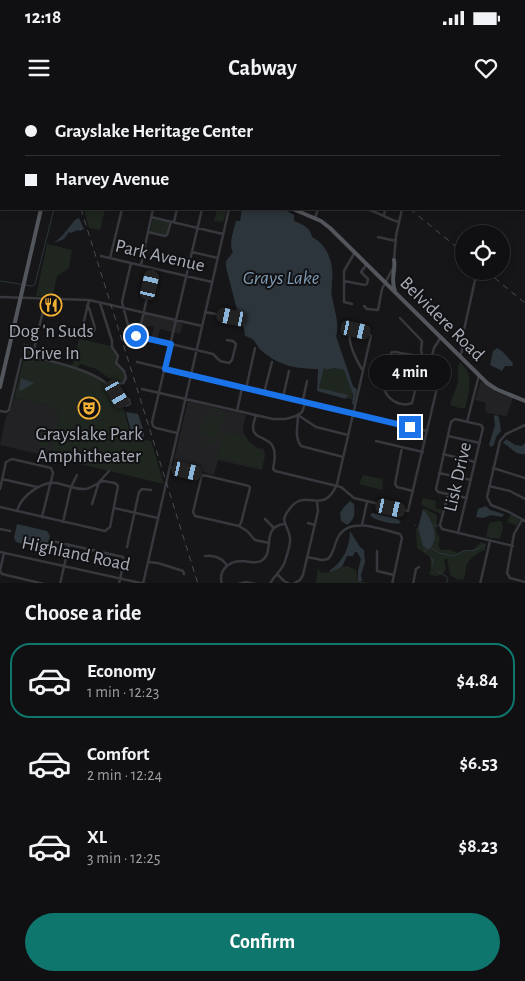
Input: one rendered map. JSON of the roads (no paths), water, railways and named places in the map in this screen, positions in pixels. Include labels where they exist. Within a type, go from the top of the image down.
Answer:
[{"type":"main road","points":[[0,387],[41,210]]},
{"type":"main road","name":"Belvidere Road","points":[[296,210],[315,218],[330,228],[494,388],[525,401]]},
{"type":"main road","points":[[394,260],[395,267],[392,281],[396,293]]},
{"type":"street","points":[[110,258],[122,210]]},
{"type":"street","points":[[141,265],[153,210]]},
{"type":"street","points":[[148,232],[167,236],[178,210]]},
{"type":"street","points":[[177,433],[153,426],[159,392],[202,210]]},
{"type":"street","points":[[144,583],[229,210]]},
{"type":"street","points":[[315,218],[318,210]]},
{"type":"street","points":[[369,210],[399,222]]},
{"type":"street","points":[[384,216],[385,210]]},
{"type":"street","points":[[364,306],[367,309],[378,310],[382,289],[392,272],[402,210]]},
{"type":"street","points":[[151,217],[223,234]]},
{"type":"street","points":[[378,237],[396,241]]},
{"type":"street","points":[[192,252],[218,258]]},
{"type":"street","points":[[352,304],[344,302],[344,281],[345,268],[355,252]]},
{"type":"street","name":"Park Avenue","points":[[102,256],[212,282]]},
{"type":"street","points":[[131,263],[122,302],[133,335],[213,354],[220,360],[229,363],[232,360],[236,344],[233,341],[227,340]]},
{"type":"street","points":[[344,281],[368,284],[368,280],[361,272],[367,264]]},
{"type":"street","points":[[138,337],[154,268]]},
{"type":"street","points":[[460,356],[475,280]]},
{"type":"street","points":[[0,297],[89,300],[202,326]]},
{"type":"street","points":[[32,358],[46,298]]},
{"type":"street","points":[[87,306],[96,329],[94,331],[85,329],[83,325],[87,306],[89,300]]},
{"type":"street","points":[[100,303],[112,341],[112,348],[118,356],[116,363],[124,371],[126,378],[123,383],[117,384],[112,389]]},
{"type":"street","points":[[205,312],[232,317]]},
{"type":"street","points":[[256,415],[254,432],[269,442],[275,450],[274,470],[343,488],[354,498],[367,502],[408,511],[441,373],[439,365],[431,360],[423,358],[394,352],[390,355],[383,385],[384,390],[393,401],[408,405],[412,403],[423,358],[421,339],[400,318]]},
{"type":"street","points":[[271,583],[284,564],[290,542],[290,536],[284,524],[286,514],[295,503],[304,500],[317,502],[329,497],[336,486],[354,413],[371,336],[367,332],[350,331],[352,348],[363,371]]},
{"type":"street","points":[[431,360],[436,343],[441,337]]},
{"type":"street","points":[[246,388],[256,348]]},
{"type":"street","points":[[0,410],[6,412],[10,408],[24,356],[89,373],[112,389],[123,404],[126,406],[130,404],[129,399],[117,394]]},
{"type":"street","points":[[439,365],[444,361]]},
{"type":"street","points":[[137,362],[427,431]]},
{"type":"street","points":[[264,393],[272,362]]},
{"type":"street","points":[[283,397],[289,371]]},
{"type":"street","points":[[386,374],[397,376]]},
{"type":"street","points":[[467,498],[436,490],[452,420],[467,422],[479,375]]},
{"type":"street","points":[[142,389],[281,419],[298,415],[304,409],[303,400],[307,381]]},
{"type":"street","points":[[237,411],[242,388]]},
{"type":"street","points":[[298,415],[316,427],[348,435]]},
{"type":"street","points":[[298,415],[297,434],[301,446],[343,457]]},
{"type":"street","name":"Lisk Drive","points":[[458,534],[483,426],[467,422]]},
{"type":"street","points":[[525,425],[506,434],[502,439],[487,497],[488,502],[493,506],[506,510],[524,520],[514,534],[508,575],[513,579],[525,582]]},
{"type":"street","points":[[448,436],[480,443]]},
{"type":"street","points":[[376,441],[423,452]]},
{"type":"street","points":[[402,447],[395,486],[414,491]]},
{"type":"street","points":[[443,454],[475,462]]},
{"type":"street","points":[[0,489],[8,460],[12,459],[51,468],[53,473],[42,517]]},
{"type":"street","points":[[170,467],[250,487],[239,526]]},
{"type":"street","points":[[493,468],[525,478]]},
{"type":"street","points":[[17,511],[22,499],[39,488],[57,483],[87,489],[99,482],[110,471]]},
{"type":"street","points":[[439,473],[471,480]]},
{"type":"street","points":[[202,474],[194,515],[239,526],[246,530],[255,540],[269,543]]},
{"type":"street","points":[[63,522],[71,487],[77,475]]},
{"type":"street","points":[[2,479],[39,488]]},
{"type":"street","points":[[0,507],[102,531],[108,530],[118,485],[106,481],[99,482]]},
{"type":"street","points":[[92,504],[99,482]]},
{"type":"street","points":[[489,486],[525,499]]},
{"type":"street","points":[[127,547],[140,490],[151,490]]},
{"type":"street","points":[[448,494],[440,524],[441,528],[458,534],[513,546]]},
{"type":"street","points":[[294,583],[302,578],[315,525],[318,509],[317,502]]},
{"type":"street","points":[[362,525],[367,502]]},
{"type":"street","points":[[114,508],[158,518]]},
{"type":"street","points":[[265,519],[274,528]]},
{"type":"street","points":[[308,523],[315,525]]},
{"type":"street","points":[[222,583],[221,572],[227,566],[239,561],[261,561],[266,556],[274,528],[284,524]]},
{"type":"street","points":[[307,556],[322,560],[328,559],[341,532],[353,526],[362,525],[401,534],[392,583]]},
{"type":"street","points":[[0,529],[10,531]]},
{"type":"street","points":[[52,541],[124,558],[119,583]]},
{"type":"street","points":[[480,583],[490,541]]},
{"type":"street","points":[[60,583],[69,545]]},
{"type":"street","points":[[377,551],[376,570],[394,575]]},
{"type":"street","name":"Highland Road","points":[[0,552],[144,583]]},
{"type":"street","points":[[4,552],[0,571],[2,574],[40,583]]},
{"type":"street","points":[[205,556],[224,560],[227,566]]},
{"type":"street","points":[[148,562],[183,571],[184,574]]},
{"type":"street","points":[[414,583],[416,569],[419,567]]},
{"type":"street","points":[[277,574],[284,581],[289,583]]},
{"type":"water","name":"Grays Lake","points":[[242,210],[285,210],[294,215],[294,221],[308,229],[312,237],[318,240],[326,250],[332,268],[332,295],[337,327],[336,336],[353,386],[357,390],[354,405],[352,404],[353,395],[344,370],[334,368],[326,370],[324,368],[319,388],[348,395],[346,399],[317,391],[318,369],[296,367],[275,360],[260,349],[254,341],[245,336],[226,267],[226,261],[233,252],[231,245],[236,221],[240,221]]},
{"type":"water","points":[[79,218],[84,229],[69,232],[64,239],[54,243],[75,220]]},
{"type":"water","points":[[497,348],[513,363],[512,366],[505,366],[502,371],[490,365],[493,351]]},
{"type":"water","points":[[21,378],[34,383],[20,391]]},
{"type":"water","points":[[126,412],[138,414],[144,437],[140,438],[132,435]]},
{"type":"water","points":[[494,416],[499,417],[501,431],[491,447],[489,445],[495,425]]},
{"type":"water","points":[[506,439],[515,445],[522,446],[525,443],[525,454],[516,452],[503,443]]},
{"type":"water","points":[[350,501],[354,504],[354,513],[352,521],[347,525],[341,521],[340,513]]},
{"type":"water","points":[[486,506],[490,510],[504,514],[502,517],[491,515],[483,518],[476,517],[478,509]]},
{"type":"water","points":[[423,509],[430,519],[435,536],[432,546],[428,550],[423,546],[418,528]]},
{"type":"water","points":[[372,513],[398,519],[401,523],[380,521],[370,515]]},
{"type":"water","points":[[17,524],[47,531],[50,536],[47,546],[40,549],[16,542],[14,538]]},
{"type":"water","points":[[350,531],[364,550],[365,562],[361,575],[362,581],[360,582],[358,581],[358,571],[361,559],[357,552],[353,556],[347,556],[342,567],[331,572],[329,571],[345,554],[349,543]]},
{"type":"waterway","points":[[0,281],[32,286],[35,284],[54,210]]},
{"type":"waterway","points":[[433,525],[438,526]]},
{"type":"waterway","points":[[431,548],[439,553],[454,556],[463,551],[476,550],[486,544]]},
{"type":"waterway","points":[[430,557],[433,560],[433,565]]},
{"type":"waterway","points":[[437,571],[447,577],[447,583]]},
{"type":"railway","points":[[81,210],[198,583]]},
{"type":"railway","points":[[411,210],[455,246]]},
{"type":"railway","points":[[497,280],[525,303]]},
{"type":"place","name":"Dog 'n Suds Drive In","points":[[51,305]]},
{"type":"place","name":"Grayslake Park Amphitheater","points":[[89,408]]}]
